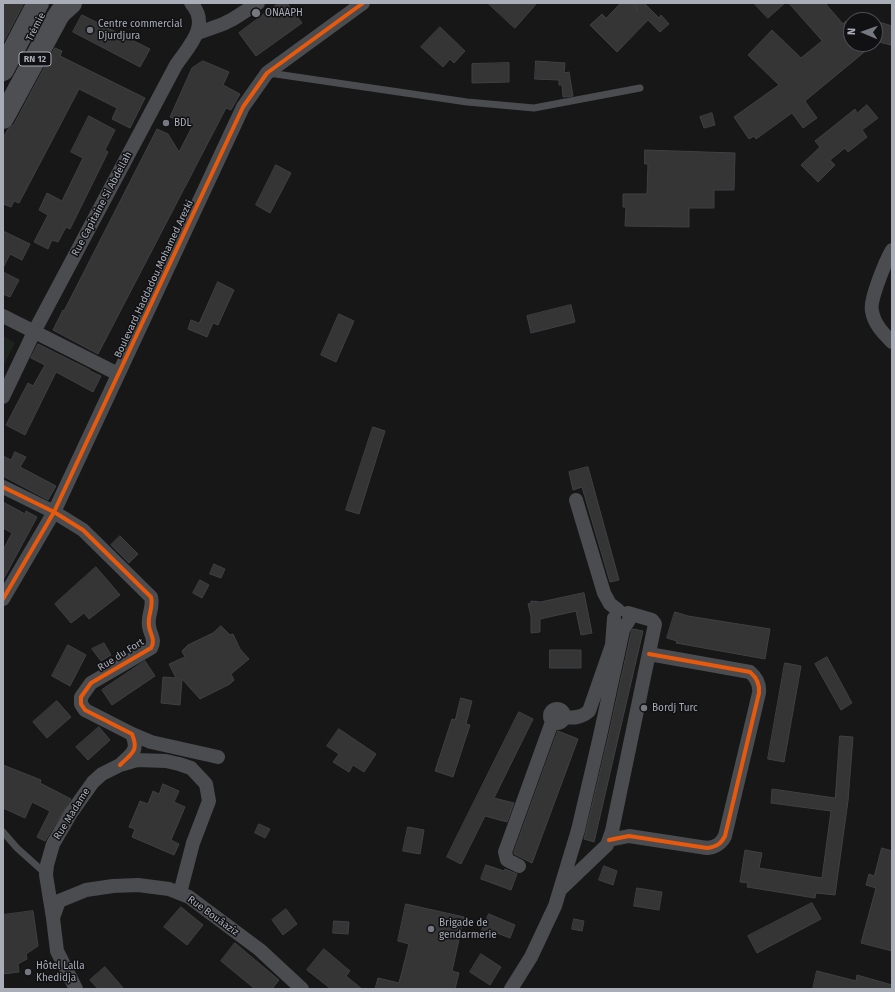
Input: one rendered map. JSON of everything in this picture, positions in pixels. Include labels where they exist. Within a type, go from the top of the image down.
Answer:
[{"type":"main road","name":"RN 12","points":[[3,118],[57,18],[71,3]]},
{"type":"main road","name":"RN 12","points":[[3,70],[43,4]]},
{"type":"main road","name":"Trémie","points":[[3,93],[43,4]]},
{"type":"street","points":[[195,8],[199,26],[198,33],[234,19],[258,3]]},
{"type":"street","name":"Boulevard Haddadou Mohamed Arezki","points":[[3,598],[54,512],[242,107],[267,73],[363,3]]},
{"type":"street","points":[[195,8],[200,18],[206,23],[220,25]]},
{"type":"street","name":"Rue Capitaine Si Abdellah","points":[[3,397],[34,332],[176,65],[198,33]]},
{"type":"street","points":[[892,250],[877,284],[871,310],[881,332],[892,342]]},
{"type":"street","points":[[3,316],[118,374]]},
{"type":"street","points":[[3,487],[54,512]]},
{"type":"street","points":[[560,889],[607,846],[612,831],[655,624],[652,620],[622,615],[610,604],[604,594],[576,500]]},
{"type":"street","name":"Rue du Fort","points":[[54,512],[83,530],[151,598],[153,603],[148,625],[153,639],[151,648],[91,683],[81,698],[81,704],[85,710],[132,734]]},
{"type":"street","points":[[519,866],[507,860],[505,852],[558,720],[583,716],[589,711],[622,615]]},
{"type":"street","points":[[511,989],[531,957],[555,906],[578,830],[624,630],[622,615]]},
{"type":"street","points":[[609,840],[629,836],[707,848],[716,847],[722,842],[725,836],[759,693],[760,687],[758,680],[750,672],[649,654]]},
{"type":"street","points":[[132,734],[150,742],[218,757]]},
{"type":"street","points":[[120,765],[135,749],[136,745],[132,734]]},
{"type":"street","name":"Rue Madame","points":[[53,918],[46,875],[47,865],[53,844],[71,813],[93,782],[102,774],[120,765],[137,760],[166,760],[179,764],[190,768],[206,784],[209,801],[193,843],[180,893]]},
{"type":"street","name":"Rue Bouâaziz","points":[[53,918],[59,901],[86,890],[113,886],[138,885],[169,889],[190,897],[260,950],[302,989]]},
{"type":"street","points":[[53,918],[57,951],[76,989]]},
{"type":"lane","points":[[267,73],[467,102],[534,108],[640,88]]},
{"type":"lane","points":[[3,832],[17,848],[46,875]]},
{"type":"shaded area","points":[[3,336],[15,343],[3,366]]},
{"type":"building","points":[[3,3],[24,3],[3,43]]},
{"type":"building","points":[[279,3],[287,3],[302,23],[256,56],[239,33]]},
{"type":"building","points":[[488,3],[537,3],[515,28]]},
{"type":"building","points":[[621,3],[631,3],[638,11],[633,3],[644,3],[659,18],[661,15],[669,24],[660,32],[648,20],[617,52],[590,25],[602,14],[606,18]]},
{"type":"building","points":[[754,3],[785,3],[768,18]]},
{"type":"building","points":[[789,3],[825,3],[843,24],[843,52],[864,52],[805,101],[817,118],[803,128],[792,113],[756,139],[754,136],[749,139],[734,117],[779,85],[748,55],[772,30],[801,58],[822,41]]},
{"type":"building","points":[[82,15],[150,49],[140,67],[73,32]]},
{"type":"building","points":[[883,23],[892,26],[891,45],[883,43]]},
{"type":"building","points":[[440,27],[465,51],[454,63],[450,59],[443,67],[421,47]]},
{"type":"building","points":[[55,48],[62,51],[60,56],[145,98],[130,128],[112,119],[117,108],[79,89],[19,203],[14,201],[11,207],[3,204],[3,138],[8,129],[14,124]]},
{"type":"building","points":[[203,61],[229,72],[223,85],[240,94],[231,110],[226,108],[98,354],[53,330],[157,129],[168,134],[179,152],[192,127],[170,117],[192,68]]},
{"type":"building","points":[[536,61],[565,63],[564,73],[569,72],[573,96],[563,97],[562,85],[559,85],[559,80],[535,79]]},
{"type":"building","points":[[509,63],[509,82],[472,83],[472,64]]},
{"type":"building","points":[[867,105],[878,118],[862,130],[867,137],[848,152],[845,148],[830,160],[835,165],[818,182],[801,165],[820,147],[815,141],[855,109],[857,113]]},
{"type":"building","points":[[712,113],[715,125],[704,128],[700,117]]},
{"type":"building","points":[[89,116],[115,130],[105,150],[108,152],[70,229],[66,227],[58,242],[52,240],[48,249],[34,242],[48,215],[39,210],[47,193],[62,201],[83,158],[71,152]]},
{"type":"building","points":[[645,150],[735,153],[734,190],[714,190],[714,208],[689,208],[689,227],[625,226],[626,207],[623,207],[623,194],[647,194],[648,164],[645,164]]},
{"type":"building","points":[[276,165],[291,173],[270,213],[256,205]]},
{"type":"building","points":[[3,231],[30,244],[22,260],[10,254],[3,268]]},
{"type":"building","points":[[3,272],[19,280],[10,297],[3,294]]},
{"type":"building","points":[[218,282],[234,290],[218,325],[213,323],[207,337],[188,329],[191,320],[199,323]]},
{"type":"building","points":[[571,305],[575,322],[531,333],[527,316]]},
{"type":"building","points":[[339,314],[354,321],[336,362],[321,355]]},
{"type":"building","points":[[38,344],[101,376],[93,392],[56,372],[25,435],[6,425],[28,383],[33,386],[45,365],[31,358]]},
{"type":"building","points":[[373,427],[385,431],[359,514],[346,510]]},
{"type":"building","points":[[15,452],[26,457],[20,467],[56,486],[48,500],[3,476],[3,456],[11,460]]},
{"type":"building","points":[[588,467],[619,580],[610,582],[582,487],[573,490],[569,472]]},
{"type":"building","points":[[3,502],[25,514],[26,511],[37,517],[3,580],[3,550],[12,533],[3,528]]},
{"type":"building","points":[[120,536],[138,554],[129,563],[111,545]]},
{"type":"building","points":[[214,564],[225,569],[221,578],[210,574]]},
{"type":"building","points":[[96,567],[120,595],[89,619],[84,613],[71,623],[55,604]]},
{"type":"building","points":[[200,580],[209,585],[202,598],[193,593]]},
{"type":"building","points":[[584,593],[592,633],[581,635],[576,611],[540,619],[540,632],[531,633],[531,616],[528,604],[531,603],[531,601],[540,602]]},
{"type":"building","points":[[675,612],[688,616],[770,629],[765,659],[676,643],[677,641],[667,638]]},
{"type":"building","points":[[221,626],[230,635],[233,634],[240,649],[249,659],[231,674],[234,680],[230,684],[200,699],[182,679],[180,705],[161,703],[163,677],[176,678],[169,664],[185,657],[182,651],[188,645],[213,633]]},
{"type":"building","points":[[633,629],[643,631],[594,842],[584,839]]},
{"type":"building","points":[[104,643],[111,655],[101,661],[92,649]]},
{"type":"building","points":[[68,645],[86,655],[70,686],[52,676]]},
{"type":"building","points":[[550,650],[581,650],[581,668],[550,668]]},
{"type":"building","points":[[827,657],[852,703],[841,710],[815,664]]},
{"type":"building","points":[[145,661],[155,676],[112,705],[102,690]]},
{"type":"building","points":[[785,663],[801,666],[784,762],[768,759]]},
{"type":"building","points":[[461,698],[472,701],[466,724],[470,725],[453,777],[435,771],[452,719],[455,720]]},
{"type":"building","points":[[57,701],[71,717],[47,738],[33,722]]},
{"type":"building","points":[[519,712],[533,719],[494,798],[514,803],[507,822],[485,816],[461,864],[447,857]]},
{"type":"building","points":[[99,727],[110,740],[88,760],[76,747]]},
{"type":"building","points":[[339,729],[376,754],[364,772],[353,765],[349,772],[333,762],[339,754],[327,746]]},
{"type":"building","points":[[558,731],[578,739],[532,863],[514,854],[514,852]]},
{"type":"building","points":[[840,736],[853,737],[848,801],[835,895],[816,893],[815,898],[747,887],[748,883],[740,882],[745,850],[762,853],[759,868],[822,878],[831,811],[771,803],[772,789],[835,798]]},
{"type":"building","points":[[3,765],[41,780],[40,783],[71,799],[45,841],[37,837],[50,811],[32,802],[25,818],[3,808]]},
{"type":"building","points":[[163,784],[179,791],[174,802],[185,807],[171,840],[179,844],[174,855],[132,837],[135,829],[129,827],[140,801],[148,804],[153,791],[159,794]]},
{"type":"building","points":[[259,824],[270,829],[265,838],[255,833]]},
{"type":"building","points":[[408,827],[424,830],[420,854],[403,851]]},
{"type":"building","points":[[882,848],[892,851],[892,951],[861,943],[876,888],[866,885],[869,874],[874,876]]},
{"type":"building","points":[[486,865],[504,871],[505,869],[517,874],[511,890],[481,879]]},
{"type":"building","points":[[604,866],[617,871],[613,885],[599,880]]},
{"type":"building","points":[[637,888],[662,892],[659,910],[634,906]]},
{"type":"building","points":[[812,903],[821,919],[757,953],[748,936]]},
{"type":"building","name":"Brigade de gendarmerie","points":[[406,904],[464,917],[452,971],[459,973],[455,989],[375,989],[378,978],[399,983],[409,944],[398,941]]},
{"type":"building","points":[[181,907],[203,925],[187,945],[164,927]]},
{"type":"building","points":[[286,909],[297,924],[283,935],[272,920]]},
{"type":"building","points":[[33,911],[38,946],[26,954],[27,959],[18,964],[19,972],[3,974],[3,915]]},
{"type":"building","points":[[489,914],[515,925],[510,938],[497,933],[496,935],[482,930]]},
{"type":"building","points":[[574,919],[584,921],[582,931],[572,929]]},
{"type":"building","points":[[334,921],[349,922],[348,934],[333,933]]},
{"type":"building","points":[[235,943],[279,980],[272,989],[255,989],[221,961]]},
{"type":"building","points":[[324,949],[350,971],[346,976],[362,989],[331,989],[307,970]]},
{"type":"building","points":[[481,954],[501,967],[490,985],[470,972]]},
{"type":"building","points":[[105,967],[124,989],[98,989],[90,980]]},
{"type":"building","points":[[817,971],[856,981],[857,975],[892,985],[892,989],[813,989]]},
{"type":"cycle path","points":[[3,599],[54,512],[243,107],[267,73],[363,3]]},
{"type":"cycle path","points":[[3,487],[54,512],[83,530],[151,597],[152,604],[149,619],[153,639],[151,648],[91,683],[81,697],[81,704],[85,710],[132,734],[135,744],[133,751],[120,765]]},
{"type":"cycle path","points":[[609,840],[629,836],[707,848],[716,846],[720,843],[725,836],[759,693],[758,681],[750,672],[649,654]]},
{"type":"place","name":"ONAAPH","points":[[256,13]]},
{"type":"place","name":"Centre commercial Djurdjura","points":[[90,30]]},
{"type":"place","name":"BDL","points":[[166,123]]},
{"type":"place","name":"Bordj Turc","points":[[644,708]]},
{"type":"place","name":"Brigade de gendarmerie","points":[[431,929]]},
{"type":"place","name":"Hôtel Lalla Khedidja","points":[[28,972]]}]
